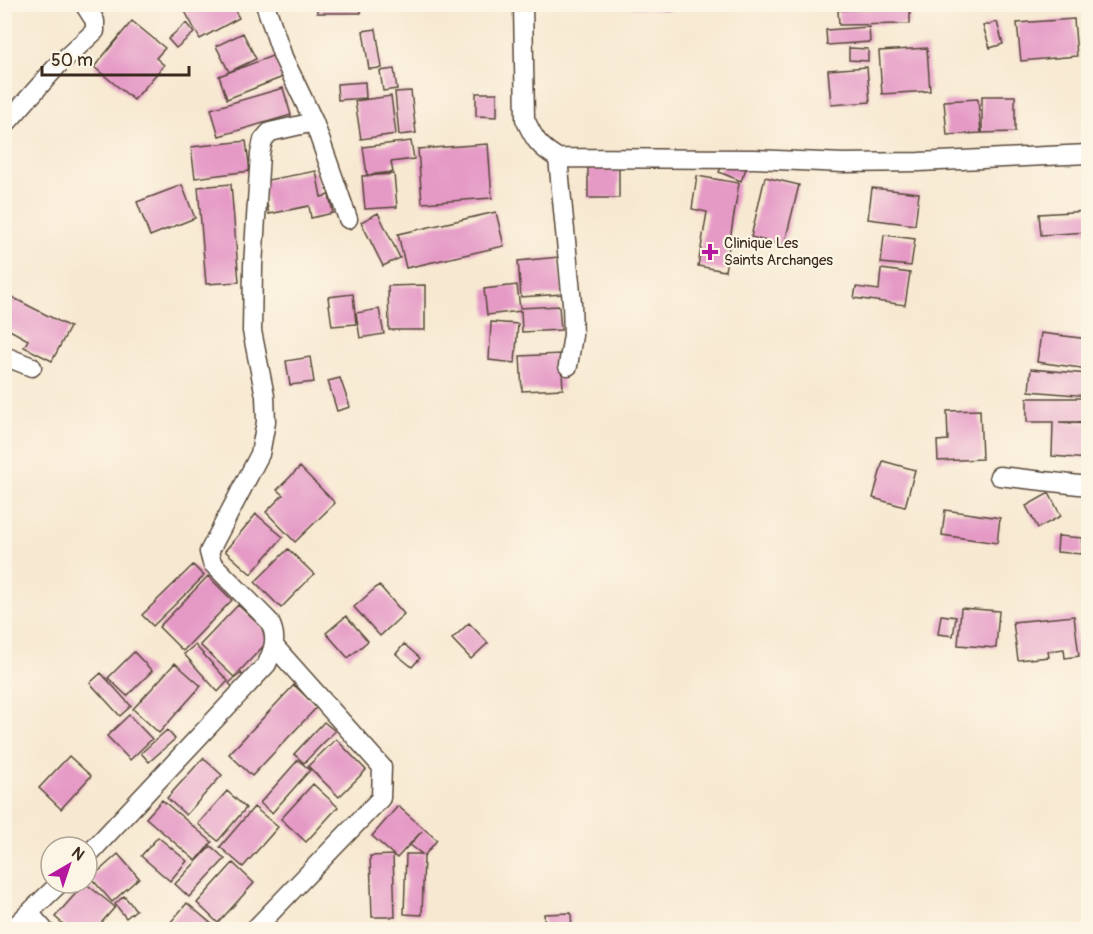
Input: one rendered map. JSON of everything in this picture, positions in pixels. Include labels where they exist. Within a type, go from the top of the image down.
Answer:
[{"type":"street","points":[[4,126],[58,65],[95,31],[95,21],[84,4]]},
{"type":"street","points":[[265,4],[283,57],[314,122],[348,219]]},
{"type":"street","points":[[523,4],[525,119],[542,149],[558,158],[755,159],[843,163],[1089,154]]},
{"type":"street","points":[[99,843],[267,664],[275,647],[274,631],[269,621],[212,563],[209,552],[260,454],[266,422],[265,396],[252,331],[259,176],[263,140],[270,132],[314,122]]},
{"type":"street","points":[[558,158],[572,303],[573,335],[568,366]]},
{"type":"street","points":[[4,356],[32,367]]},
{"type":"street","points":[[999,476],[1089,486]]},
{"type":"street","points":[[254,930],[381,798],[382,767],[275,647]]},
{"type":"street","points":[[11,930],[48,895]]},
{"type":"street","points":[[30,914],[44,930]]},
{"type":"building","points":[[181,4],[231,4],[239,18],[200,39]]},
{"type":"building","points":[[616,4],[672,4],[671,11],[616,6]]},
{"type":"building","points":[[939,4],[965,4],[965,7],[939,6]]},
{"type":"building","points":[[317,5],[361,5],[361,13],[317,13]]},
{"type":"building","points":[[910,9],[910,24],[839,25],[838,10]]},
{"type":"building","points":[[1074,19],[1077,56],[1021,61],[1017,23]]},
{"type":"building","points":[[132,21],[165,48],[156,58],[164,65],[134,100],[94,67]]},
{"type":"building","points":[[997,22],[1003,44],[990,48],[983,26]]},
{"type":"building","points":[[186,23],[194,33],[176,48],[168,39]]},
{"type":"building","points":[[869,27],[870,42],[827,45],[826,30]]},
{"type":"building","points":[[376,29],[382,68],[369,69],[363,31]]},
{"type":"building","points":[[243,33],[256,59],[229,72],[216,46]]},
{"type":"building","points":[[849,48],[868,49],[868,61],[849,60]]},
{"type":"building","points":[[927,48],[930,91],[882,94],[879,51]]},
{"type":"building","points":[[275,55],[283,77],[227,99],[219,76]]},
{"type":"building","points":[[867,67],[870,102],[831,105],[828,70]]},
{"type":"building","points":[[394,69],[397,89],[383,91],[380,71]]},
{"type":"building","points":[[365,82],[366,98],[338,100],[337,84]]},
{"type":"building","points":[[283,88],[291,115],[219,136],[211,109]]},
{"type":"building","points":[[411,91],[416,133],[399,135],[395,92]]},
{"type":"building","points":[[476,93],[497,93],[497,117],[476,116]]},
{"type":"building","points":[[391,96],[396,134],[361,139],[355,101]]},
{"type":"building","points":[[982,96],[1015,96],[1015,132],[982,133]]},
{"type":"building","points":[[978,99],[981,133],[947,135],[944,101]]},
{"type":"building","points":[[246,141],[250,171],[195,178],[191,147]]},
{"type":"building","points":[[411,141],[414,159],[391,162],[393,172],[367,175],[363,147]]},
{"type":"building","points":[[488,144],[492,198],[422,203],[418,149]]},
{"type":"building","points":[[724,161],[746,169],[741,181],[719,172]]},
{"type":"building","points":[[588,163],[619,163],[619,198],[588,198]]},
{"type":"building","points":[[316,171],[321,197],[329,195],[333,213],[311,218],[309,206],[269,214],[262,181]]},
{"type":"building","points":[[394,174],[397,207],[365,209],[362,176]]},
{"type":"building","points":[[697,176],[739,183],[725,271],[698,266],[707,212],[692,209]]},
{"type":"building","points":[[765,177],[799,185],[784,246],[751,237]]},
{"type":"building","points":[[231,184],[239,282],[206,284],[198,187]]},
{"type":"building","points":[[182,185],[195,218],[150,236],[137,202]]},
{"type":"building","points":[[872,188],[919,193],[915,225],[868,219]]},
{"type":"building","points":[[1088,211],[1088,232],[1041,235],[1039,214]]},
{"type":"building","points":[[496,212],[504,246],[406,268],[398,234]]},
{"type":"building","points":[[378,213],[400,258],[383,266],[361,222]]},
{"type":"building","points":[[884,235],[915,239],[911,266],[881,263]]},
{"type":"building","points":[[559,257],[562,294],[521,297],[518,261]]},
{"type":"building","points":[[881,269],[910,273],[905,305],[854,298],[856,287],[879,290]]},
{"type":"building","points":[[425,285],[425,330],[389,330],[388,286]]},
{"type":"building","points":[[517,285],[520,308],[559,306],[561,330],[522,332],[521,311],[487,315],[484,289]]},
{"type":"building","points":[[4,293],[70,327],[52,361],[24,347],[28,340],[8,329],[4,335]]},
{"type":"building","points":[[353,294],[356,324],[332,326],[328,297]]},
{"type":"building","points":[[379,309],[384,334],[360,338],[356,313]]},
{"type":"building","points":[[491,322],[518,324],[515,363],[489,360]]},
{"type":"building","points":[[1041,333],[1088,339],[1088,369],[1037,362]]},
{"type":"building","points":[[561,354],[563,389],[522,391],[520,356]]},
{"type":"building","points":[[310,357],[314,382],[290,385],[286,361]]},
{"type":"building","points":[[1031,369],[1088,374],[1088,396],[1029,391]]},
{"type":"building","points":[[340,378],[350,407],[337,411],[328,381]]},
{"type":"building","points":[[1027,398],[1088,398],[1088,422],[1059,422],[1088,424],[1088,459],[1052,456],[1053,422],[1027,422]]},
{"type":"building","points":[[980,410],[982,459],[938,461],[937,441],[948,440],[947,411]]},
{"type":"building","points":[[883,461],[915,470],[905,507],[873,498]]},
{"type":"building","points":[[300,467],[335,503],[295,542],[266,512],[283,495],[277,490]]},
{"type":"building","points":[[1049,493],[1061,516],[1038,528],[1026,506]]},
{"type":"building","points":[[945,510],[1000,518],[997,543],[942,535]]},
{"type":"building","points":[[256,514],[283,537],[251,574],[225,551]]},
{"type":"building","points":[[1058,536],[1083,538],[1082,554],[1057,552]]},
{"type":"building","points":[[288,549],[314,574],[281,608],[255,582]]},
{"type":"building","points":[[193,565],[204,576],[153,626],[142,615]]},
{"type":"building","points":[[208,576],[232,600],[183,651],[159,627]]},
{"type":"building","points":[[379,585],[404,614],[380,636],[354,607]]},
{"type":"building","points":[[238,605],[272,637],[234,677],[200,645]]},
{"type":"building","points":[[961,608],[999,611],[996,648],[958,645]]},
{"type":"building","points":[[941,615],[956,617],[953,636],[938,634]]},
{"type":"building","points":[[346,616],[368,641],[348,658],[326,633]]},
{"type":"building","points":[[1074,616],[1079,656],[1065,658],[1064,649],[1048,651],[1049,657],[1018,660],[1013,622]]},
{"type":"building","points":[[469,623],[488,643],[471,659],[452,639]]},
{"type":"building","points":[[404,644],[420,658],[412,667],[396,654]]},
{"type":"building","points":[[195,645],[228,681],[218,692],[184,654]]},
{"type":"building","points":[[134,652],[152,671],[127,696],[108,678]]},
{"type":"building","points":[[175,663],[201,686],[159,733],[133,709]]},
{"type":"building","points":[[101,673],[131,706],[120,716],[90,683]]},
{"type":"building","points":[[241,673],[246,680],[234,689],[229,683]]},
{"type":"building","points":[[294,685],[317,707],[252,776],[229,754]]},
{"type":"building","points":[[129,715],[152,739],[130,760],[107,736]]},
{"type":"building","points":[[324,722],[335,731],[304,763],[294,754]]},
{"type":"building","points":[[167,730],[175,739],[149,762],[141,753]]},
{"type":"building","points":[[336,739],[366,770],[339,797],[308,766]]},
{"type":"building","points":[[69,756],[91,776],[61,809],[39,788]]},
{"type":"building","points":[[203,758],[222,775],[186,815],[167,798]]},
{"type":"building","points":[[298,760],[310,770],[272,813],[260,803]]},
{"type":"building","points":[[313,784],[338,807],[306,842],[281,819]]},
{"type":"building","points":[[227,791],[246,808],[218,841],[198,824]]},
{"type":"building","points":[[162,800],[212,842],[196,861],[146,818]]},
{"type":"building","points":[[398,806],[437,840],[424,856],[422,915],[404,914],[406,854],[422,854],[410,845],[422,831],[397,858],[372,836]]},
{"type":"building","points":[[254,807],[278,827],[243,867],[220,847]]},
{"type":"building","points":[[158,837],[187,861],[170,881],[141,856]]},
{"type":"building","points":[[211,846],[225,859],[189,897],[175,884]]},
{"type":"building","points":[[118,854],[139,878],[112,902],[99,887],[99,871]]},
{"type":"building","points":[[393,855],[395,917],[372,917],[370,856]]},
{"type":"building","points":[[233,863],[254,883],[218,923],[197,903]]},
{"type":"building","points":[[99,894],[115,907],[95,930],[70,930],[55,917],[74,895]]},
{"type":"building","points":[[124,896],[136,910],[126,918],[115,904]]},
{"type":"building","points":[[187,903],[215,927],[213,930],[164,930]]},
{"type":"building","points":[[571,913],[572,930],[545,930],[544,914]]},
{"type":"place","name":"Clinique Les Saints Archanges","points":[[710,252]]}]
